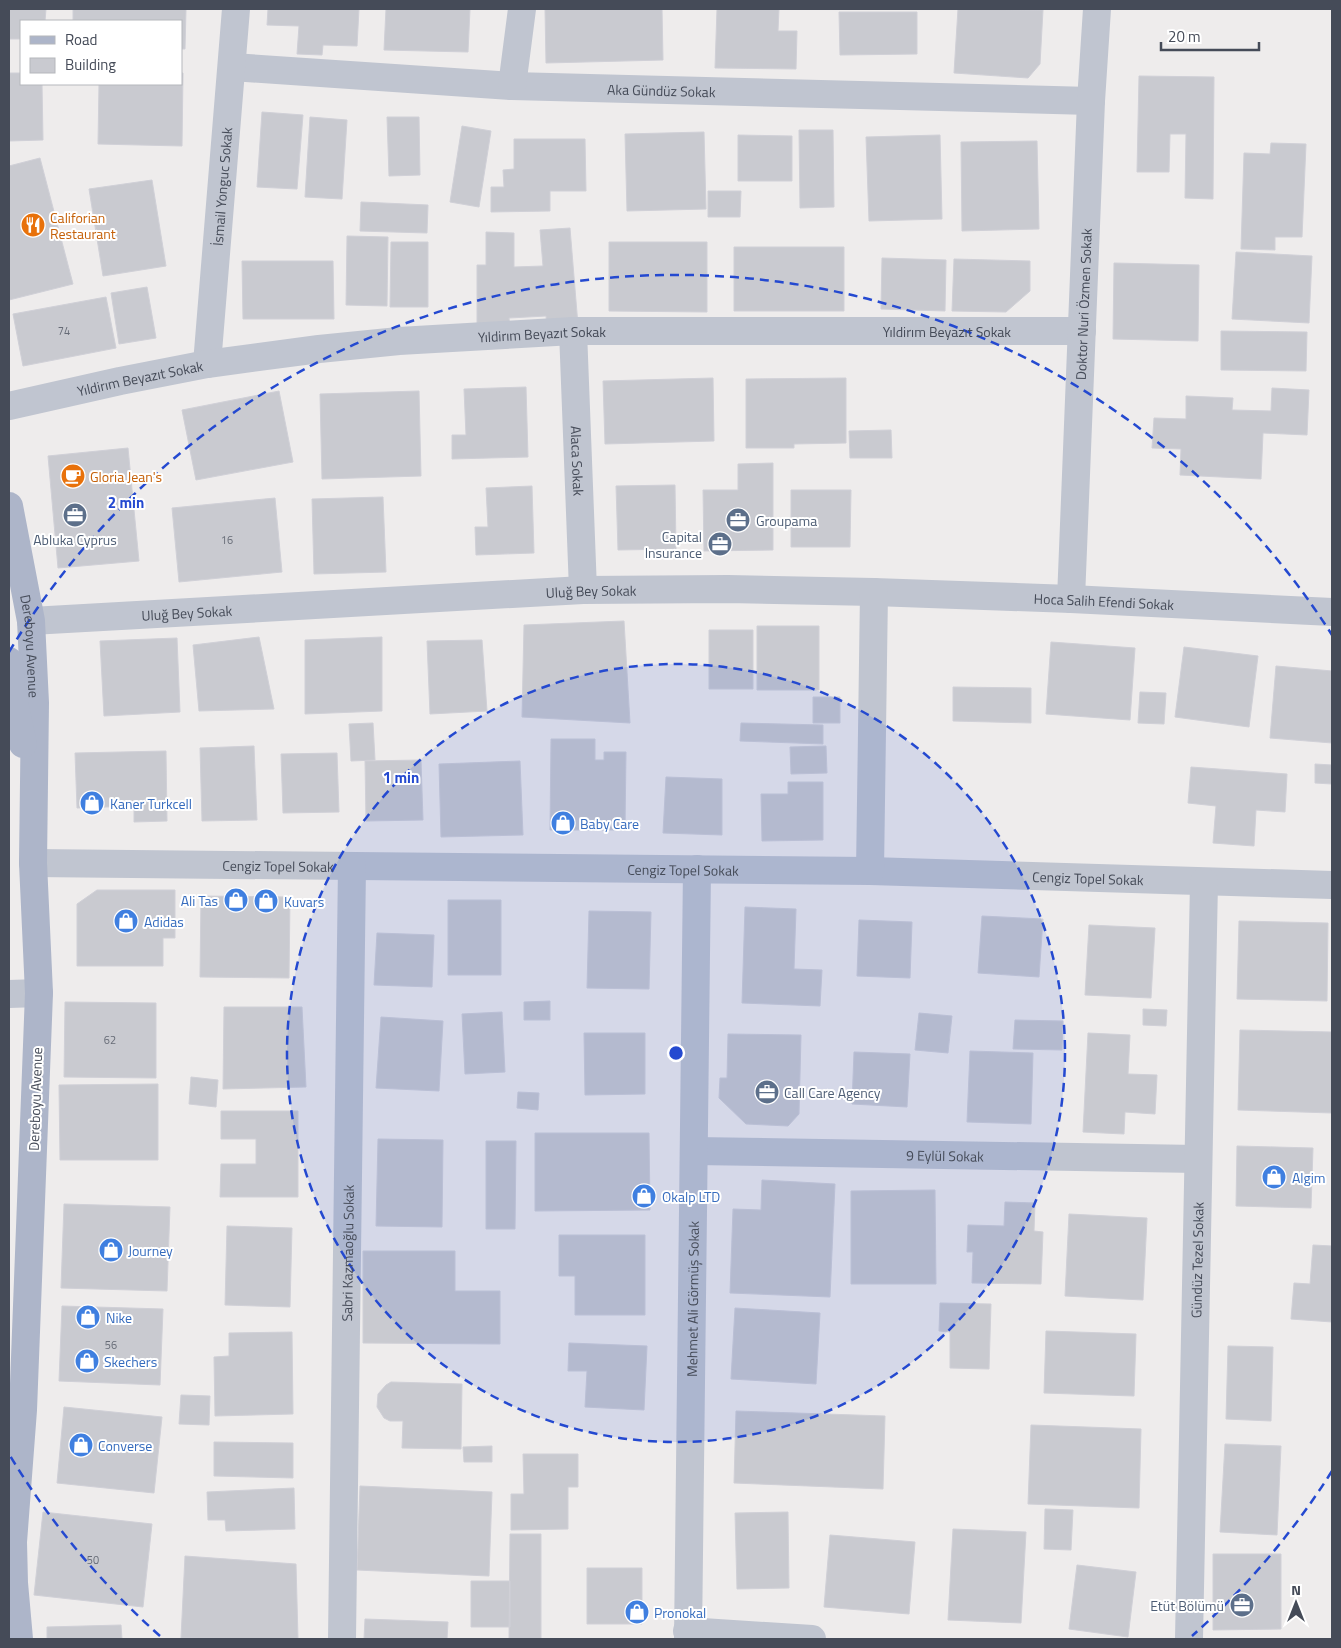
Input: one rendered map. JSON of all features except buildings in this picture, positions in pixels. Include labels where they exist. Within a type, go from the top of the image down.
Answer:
[{"type":"main road","name":"Dereboyu Avenue","points":[[9,506],[31,621],[35,703],[33,863],[39,993],[23,1410],[13,1542],[14,1583],[19,1639]]},
{"type":"main road","name":"Dereboyu Avenue","points":[[10,679],[33,789]]},
{"type":"main road","name":"Dereboyu Avenue","points":[[9,1481],[23,1410]]},
{"type":"street","name":"İsmail Yonguc Sokak","points":[[207,364],[236,9]]},
{"type":"street","points":[[512,86],[522,9]]},
{"type":"street","name":"Doktor Nuri Özmen Sokak","points":[[1071,599],[1091,101],[1097,9]]},
{"type":"street","name":"Aka Gündüz Sokak","points":[[232,67],[512,86],[1091,101]]},
{"type":"street","name":"Yıldirım Beyazıt Sokak","points":[[9,406],[207,364],[319,349],[399,341],[573,331],[1082,330]]},
{"type":"street","name":"Alaca Sokak","points":[[573,331],[582,590]]},
{"type":"street","name":"Uluğ Bey Sokak","points":[[31,621],[582,590],[728,589],[874,592]]},
{"type":"street","points":[[870,871],[874,592]]},
{"type":"street","name":"Hoca Salih Efendi Sokak","points":[[874,592],[1071,599],[1332,612]]},
{"type":"street","name":"Cengiz Topel Sokak","points":[[33,863],[870,871],[1332,885]]},
{"type":"street","name":"Sabri Kazmaoğlu Sokak","points":[[342,1639],[352,866]]},
{"type":"street","name":"Mehmet Ali Görmüş Sokak","points":[[688,1635],[697,869]]},
{"type":"street","name":"Gündüz Tezel Sokak","points":[[1189,1639],[1204,882]]},
{"type":"street","points":[[9,994],[39,993]]},
{"type":"street","name":"9 Eylül Sokak","points":[[694,1151],[1198,1159]]},
{"type":"street","points":[[688,1635],[812,1639]]},
{"type":"place","name":"Califorian Restaurant","points":[[33,225]]},
{"type":"place","name":"Gloria Jean's","points":[[73,476]]},
{"type":"place","name":"Abluka Cyprus","points":[[75,515]]},
{"type":"place","name":"Groupama","points":[[738,520]]},
{"type":"place","name":"Capital Insurance","points":[[720,544]]},
{"type":"place","name":"Kaner Turkcell","points":[[92,803]]},
{"type":"place","name":"Baby Care","points":[[563,823]]},
{"type":"place","name":"Ali Tas","points":[[236,900]]},
{"type":"place","name":"Kuvars","points":[[266,901]]},
{"type":"place","name":"Adidas","points":[[126,921]]},
{"type":"place","name":"Call Care Agency","points":[[767,1092]]},
{"type":"place","name":"Algim","points":[[1274,1177]]},
{"type":"place","name":"Okalp LTD","points":[[644,1196]]},
{"type":"place","name":"Journey","points":[[111,1250]]},
{"type":"place","name":"Nike","points":[[88,1317]]},
{"type":"place","name":"Skechers","points":[[87,1361]]},
{"type":"place","name":"Converse","points":[[81,1445]]},
{"type":"place","name":"Etüt Bölümü","points":[[1242,1605]]},
{"type":"place","name":"Pronokal","points":[[637,1612]]}]
